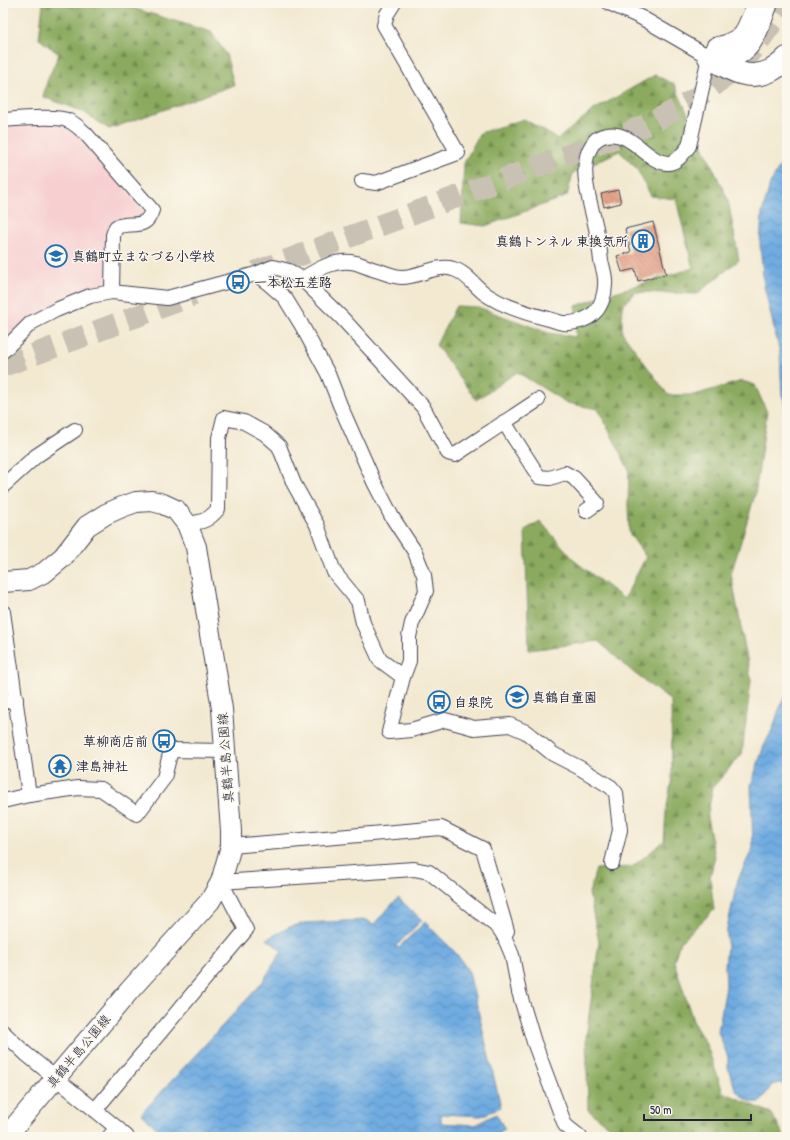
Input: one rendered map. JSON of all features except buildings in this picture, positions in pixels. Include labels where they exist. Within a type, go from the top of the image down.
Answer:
[{"type":"highway","points":[[709,57],[731,56],[742,52],[747,48],[767,3]]},
{"type":"highway","points":[[709,57],[733,71],[757,76],[773,70],[787,58]]},
{"type":"main road","name":"真鶴半島公園線","points":[[3,582],[30,580],[45,572],[63,557],[87,526],[122,506],[136,502],[152,501],[176,510],[187,524],[196,547],[222,709],[231,831],[231,846],[221,882],[210,901],[130,990],[16,1125],[8,1137]]},
{"type":"street","points":[[362,181],[376,183],[458,153],[384,25],[387,14],[394,3]]},
{"type":"street","points":[[609,3],[642,18],[709,57]]},
{"type":"street","points":[[302,279],[319,269],[332,264],[345,262],[356,263],[367,268],[400,277],[412,277],[443,268],[453,268],[495,300],[535,316],[564,323],[584,319],[595,312],[599,306],[603,297],[605,285],[586,177],[586,157],[592,144],[600,137],[611,134],[623,136],[658,161],[669,163],[680,157],[689,146],[709,57],[714,45],[726,42],[741,34],[755,3]]},
{"type":"street","points":[[3,120],[56,118],[67,120],[75,124],[86,134],[152,210],[150,217],[145,223],[135,225],[122,224],[116,227],[113,234],[112,292]]},
{"type":"street","points":[[3,351],[31,323],[56,310],[90,296],[112,292],[167,298],[256,274],[273,267],[289,271],[302,279],[342,318],[423,407],[448,453],[455,455],[538,400]]},
{"type":"street","points":[[256,274],[285,298],[301,324],[328,374],[388,510],[415,552],[424,575],[426,591],[412,623],[409,638],[409,661],[403,677],[389,732],[411,730],[445,720],[474,728],[510,725],[526,732],[553,754],[611,787],[616,793],[620,830],[612,863]]},
{"type":"street","points":[[187,524],[198,523],[211,517],[218,508],[219,438],[224,418],[244,422],[264,434],[280,446],[294,484],[317,526],[334,572],[358,601],[364,623],[380,660],[403,677]]},
{"type":"street","points":[[504,422],[539,476],[550,478],[565,473],[574,478],[597,503],[586,511]]},
{"type":"street","points":[[3,486],[36,456],[74,430]]},
{"type":"street","points":[[3,612],[10,701],[29,795]]},
{"type":"street","points":[[3,801],[29,795],[78,788],[101,789],[137,814],[164,778],[171,750],[225,751]]},
{"type":"street","points":[[231,846],[441,828],[483,849],[507,931],[504,936]]},
{"type":"street","points":[[95,1110],[246,930],[221,882],[414,869],[429,872],[498,928],[504,936],[512,955],[518,992],[534,1042],[565,1124],[580,1137]]},
{"type":"street","points":[[3,1032],[26,1054],[95,1110],[118,1134]]},
{"type":"shaded area","name":"真鶴町立まなづる小学校","points":[[57,121],[76,130],[143,210],[141,218],[121,220],[109,283],[103,292],[93,293],[3,348],[3,125]]},
{"type":"green space","points":[[43,3],[116,3],[211,32],[226,54],[234,85],[109,129],[82,111],[43,97],[47,81],[59,54],[39,39]]},
{"type":"green space","points":[[655,75],[674,84],[728,200],[739,260],[697,294],[635,292],[622,306],[622,332],[668,395],[694,395],[742,381],[755,385],[767,412],[755,495],[731,574],[751,680],[742,754],[713,787],[707,818],[715,856],[710,877],[714,910],[680,942],[674,961],[694,1024],[707,1046],[723,1092],[771,1113],[785,1137],[623,1137],[588,1110],[586,1037],[599,942],[589,893],[596,869],[632,867],[664,841],[666,811],[672,778],[671,701],[634,673],[598,641],[529,650],[525,530],[540,521],[576,562],[624,599],[646,557],[629,533],[629,470],[598,409],[567,403],[517,372],[476,400],[436,345],[456,306],[478,307],[549,333],[576,337],[576,306],[612,293],[693,268],[676,199],[651,196],[637,169],[619,151],[573,173],[567,196],[485,226],[461,223],[464,163],[480,133],[524,119],[558,139],[592,111]]},
{"type":"water","points":[[787,154],[787,408],[782,395],[780,353],[764,286],[760,244],[762,214],[770,184]]},
{"type":"water","points":[[787,693],[787,1087],[781,1083],[772,1085],[760,1102],[752,1102],[744,1098],[736,1091],[728,1068],[728,1057],[718,1032],[726,986],[725,966],[727,928],[738,879],[753,848],[751,785],[763,748],[774,726],[778,712]]},
{"type":"water","points":[[398,898],[422,920],[396,946],[398,948],[425,922],[456,953],[469,972],[501,1107],[481,1116],[441,1114],[441,1123],[475,1125],[496,1114],[505,1129],[499,1132],[501,1137],[167,1137],[141,1114],[261,984],[282,951],[267,939],[290,927],[304,923],[367,920],[373,925]]},
{"type":"tunnel","points":[[255,272],[628,133],[657,120],[699,96],[725,77],[757,44],[785,3]]},
{"type":"tunnel","points":[[3,366],[194,295]]},
{"type":"place","name":"真鶴トンネル 東換気所","points":[[643,241]]},
{"type":"place","name":"真鶴町立まなづる小学校","points":[[56,256]]},
{"type":"place","name":"一本松五差路","points":[[238,282]]},
{"type":"place","name":"真鶴自童園","points":[[517,697]]},
{"type":"place","name":"自泉院","points":[[439,702]]},
{"type":"place","name":"草柳商店前","points":[[164,741]]},
{"type":"place","name":"津島神社","points":[[60,766]]}]
